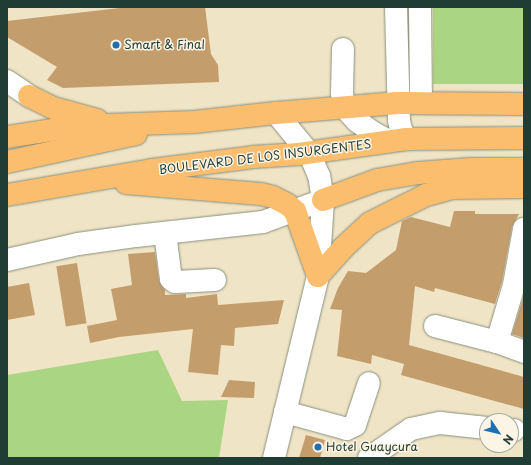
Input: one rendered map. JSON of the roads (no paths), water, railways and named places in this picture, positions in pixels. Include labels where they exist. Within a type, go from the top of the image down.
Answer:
[{"type":"main road","points":[[29,96],[54,108],[116,125]]},
{"type":"main road","points":[[7,137],[78,126],[194,122],[276,113],[398,103],[524,104]]},
{"type":"main road","points":[[7,162],[194,122]]},
{"type":"main road","name":"BOULEVARD DE LOS INSURGENTES","points":[[7,195],[91,180],[253,157],[309,153],[398,140],[524,138]]},
{"type":"main road","points":[[323,200],[377,180],[418,173],[471,169],[524,169]]},
{"type":"main road","points":[[91,180],[261,194],[273,197],[287,204],[295,211],[318,276],[343,248],[370,223],[426,195],[453,188],[524,187]]},
{"type":"street","points":[[343,49],[342,93],[344,108],[362,125],[398,140],[401,130],[398,103],[396,7]]},
{"type":"street","points":[[420,7],[421,103]]},
{"type":"street","points":[[7,81],[29,96]]},
{"type":"street","points":[[276,113],[309,153],[319,176],[323,200],[318,276],[285,412],[279,457]]},
{"type":"street","points":[[7,260],[78,244],[263,222],[323,200]]},
{"type":"street","points":[[497,342],[519,286],[524,228]]},
{"type":"street","points":[[165,233],[172,279],[175,282],[215,280]]},
{"type":"street","points":[[434,326],[497,342],[524,352]]},
{"type":"street","points":[[285,412],[347,429],[354,425],[368,383]]},
{"type":"street","points":[[369,458],[411,429],[440,423],[479,427]]},
{"type":"place","name":"Smart & Final","points":[[116,45]]},
{"type":"place","name":"Hotel Guaycura","points":[[318,447]]}]
